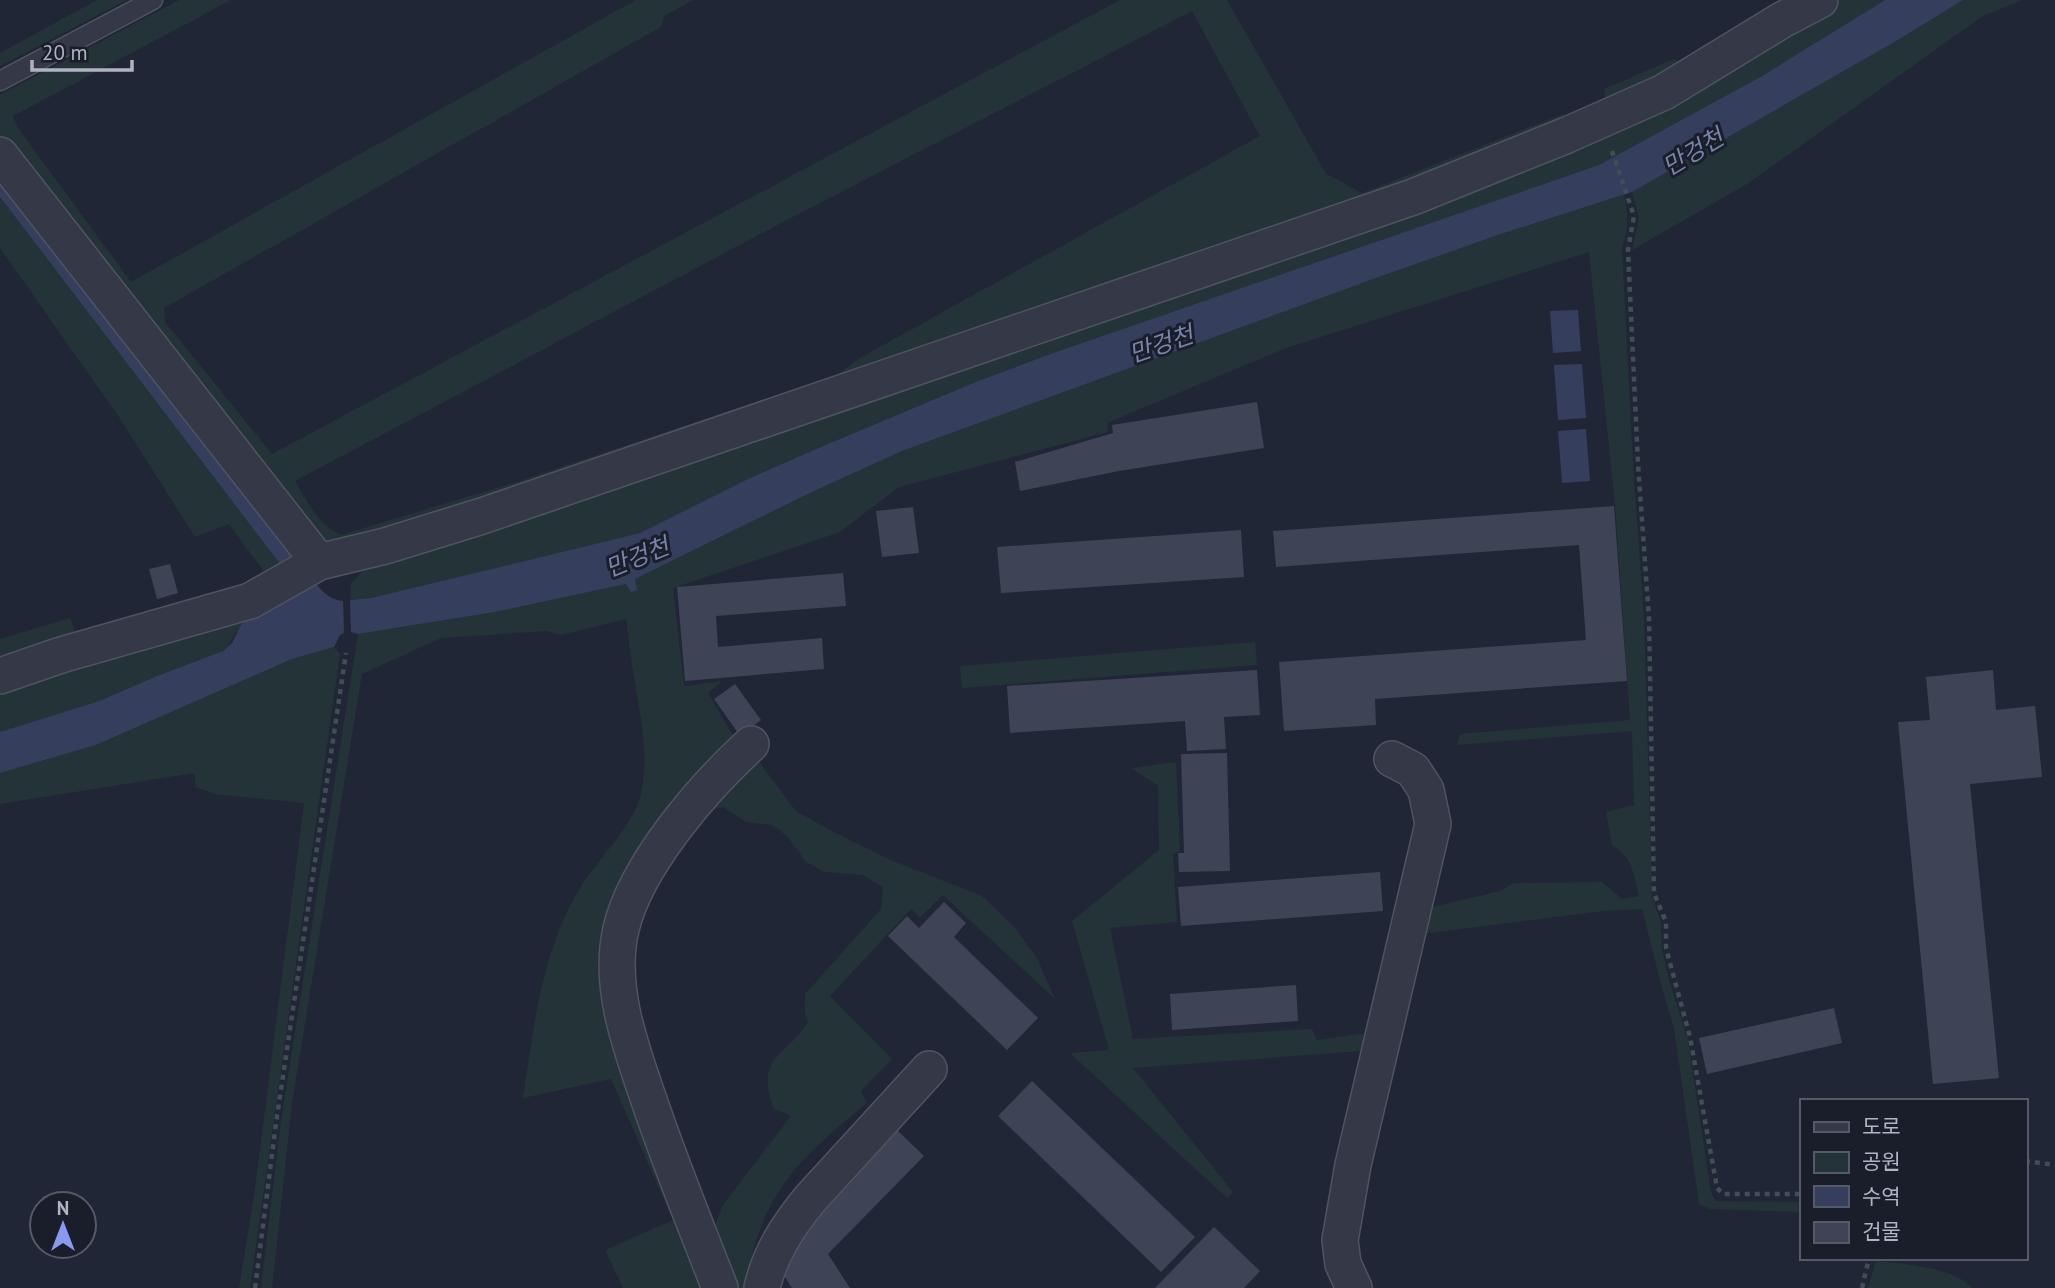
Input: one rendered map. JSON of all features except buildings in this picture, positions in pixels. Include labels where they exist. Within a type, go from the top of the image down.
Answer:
[{"type":"street","points":[[0,677],[61,655],[250,601],[320,562],[385,546],[482,516],[1413,197],[1567,135],[1664,92],[1820,0]]},
{"type":"street","points":[[0,155],[320,562]]},
{"type":"street","points":[[720,1288],[634,1057],[623,1015],[618,983],[618,956],[625,916],[652,860],[697,800],[751,744]]},
{"type":"street","points":[[1354,1288],[1343,1264],[1340,1240],[1353,1165],[1433,824],[1426,790],[1413,770],[1392,759]]},
{"type":"street","points":[[762,1288],[780,1240],[794,1219],[929,1069]]},
{"type":"lane","points":[[0,80],[153,0]]},
{"type":"path","points":[[1613,153],[1634,216],[1628,250],[1638,464],[1649,618],[1654,893],[1666,922],[1666,948],[1690,1037],[1717,1188],[1724,1194],[1800,1194]]},
{"type":"path","points":[[255,1288],[276,1123],[346,653]]},
{"type":"path","points":[[2027,1161],[2055,1165]]},
{"type":"path","points":[[1862,1288],[1869,1260]]},
{"type":"green space","points":[[97,0],[127,0],[0,66],[0,53]]},
{"type":"green space","points":[[179,0],[231,0],[13,116],[18,128],[131,282],[636,0],[694,0],[664,16],[661,27],[164,308],[165,322],[272,454],[1120,0],[1227,0],[1326,174],[1362,193],[1563,114],[1575,121],[869,376],[333,545],[317,537],[0,137],[0,95]],"holes":[[[1192,11],[1260,136],[860,358],[837,375],[513,483],[341,535],[319,519],[295,481],[783,222]]]},
{"type":"green space","points":[[1831,0],[1885,0],[1762,76],[1599,165],[978,381],[750,478],[640,533],[371,598],[350,600],[351,583],[369,565],[1316,234]]},
{"type":"green space","points":[[1963,0],[2023,0],[1983,16],[1747,184],[1632,250],[1639,218],[1632,192]]},
{"type":"green space","points":[[1674,59],[1689,65],[1607,108],[1604,89]]},
{"type":"green space","points":[[1624,195],[1627,222],[1622,249],[1644,617],[1652,896],[1661,923],[1662,949],[1668,977],[1688,1040],[1711,1192],[1715,1201],[1800,1202],[1800,1212],[1710,1209],[1699,1204],[1674,1028],[1642,909],[1603,911],[1414,935],[1420,910],[1500,891],[1514,883],[1602,882],[1622,899],[1639,896],[1628,860],[1612,845],[1606,812],[1634,805],[1632,731],[1457,745],[1460,734],[1630,720],[1615,504],[1589,252],[1286,348],[1107,423],[1108,432],[899,487],[840,532],[673,588],[684,686],[722,681],[708,693],[739,746],[609,911],[710,1288],[623,1288],[605,1250],[673,1220],[611,1079],[523,1098],[541,990],[556,938],[580,888],[623,830],[641,794],[643,738],[626,619],[561,635],[546,631],[441,638],[362,674],[292,1103],[272,1288],[261,1288],[281,1121],[358,634],[495,612],[626,584],[636,589],[635,579],[902,451],[1501,234]]},
{"type":"green space","points":[[0,197],[287,573],[265,573],[229,524],[195,537],[119,417],[0,248]]},
{"type":"green space","points":[[288,596],[277,606],[248,618],[223,651],[99,701],[0,732],[0,679]]},
{"type":"green space","points":[[70,618],[80,643],[0,668],[0,639]]},
{"type":"green space","points":[[1255,642],[1257,665],[962,688],[960,666]]},
{"type":"green space","points":[[334,647],[340,654],[250,1288],[239,1288],[255,1189],[304,803],[214,794],[196,787],[194,773],[0,804],[0,773],[96,745],[292,659]]},
{"type":"green space","points":[[754,755],[796,811],[893,861],[982,896],[1016,929],[1037,958],[1055,999],[943,895],[920,918],[911,909],[830,996],[892,1059],[861,1091],[867,1103],[821,1142],[786,1182],[761,1228],[752,1256],[747,1288],[730,1288],[709,1239],[723,1205],[791,1116],[773,1108],[769,1091],[770,1067],[808,1022],[805,994],[881,909],[883,887],[863,875],[824,872],[806,862],[787,836],[772,825],[746,822],[723,807],[708,810]]},
{"type":"green space","points":[[1176,762],[1180,851],[1173,854],[1177,922],[1110,928],[1133,1039],[1312,1029],[1317,1040],[1366,1033],[1361,1051],[1133,1068],[1233,1192],[1227,1198],[1070,1053],[1109,1050],[1072,921],[1159,850],[1158,786],[1131,768]]},
{"type":"green space","points":[[1876,1261],[1941,1271],[1964,1281],[1972,1288],[1868,1288]]},
{"type":"water","name":"만겅천","points":[[1885,0],[1963,0],[1632,192],[1376,278],[902,451],[635,579],[637,590],[631,592],[626,584],[495,612],[358,634],[351,632],[350,600],[371,598],[640,533],[750,478],[978,381],[1599,165],[1762,76]]},
{"type":"water","points":[[0,181],[110,323],[304,563],[287,573],[0,197]]},
{"type":"water","points":[[1578,310],[1581,351],[1553,353],[1550,311]]},
{"type":"water","points":[[1582,364],[1586,418],[1558,420],[1554,365]]},
{"type":"water","points":[[1586,429],[1590,481],[1562,483],[1558,431]]},
{"type":"water","points":[[309,572],[323,591],[332,598],[343,601],[344,633],[334,647],[292,659],[96,745],[0,773],[0,732],[99,701],[223,651],[232,643],[241,625],[251,616],[284,603]]}]
